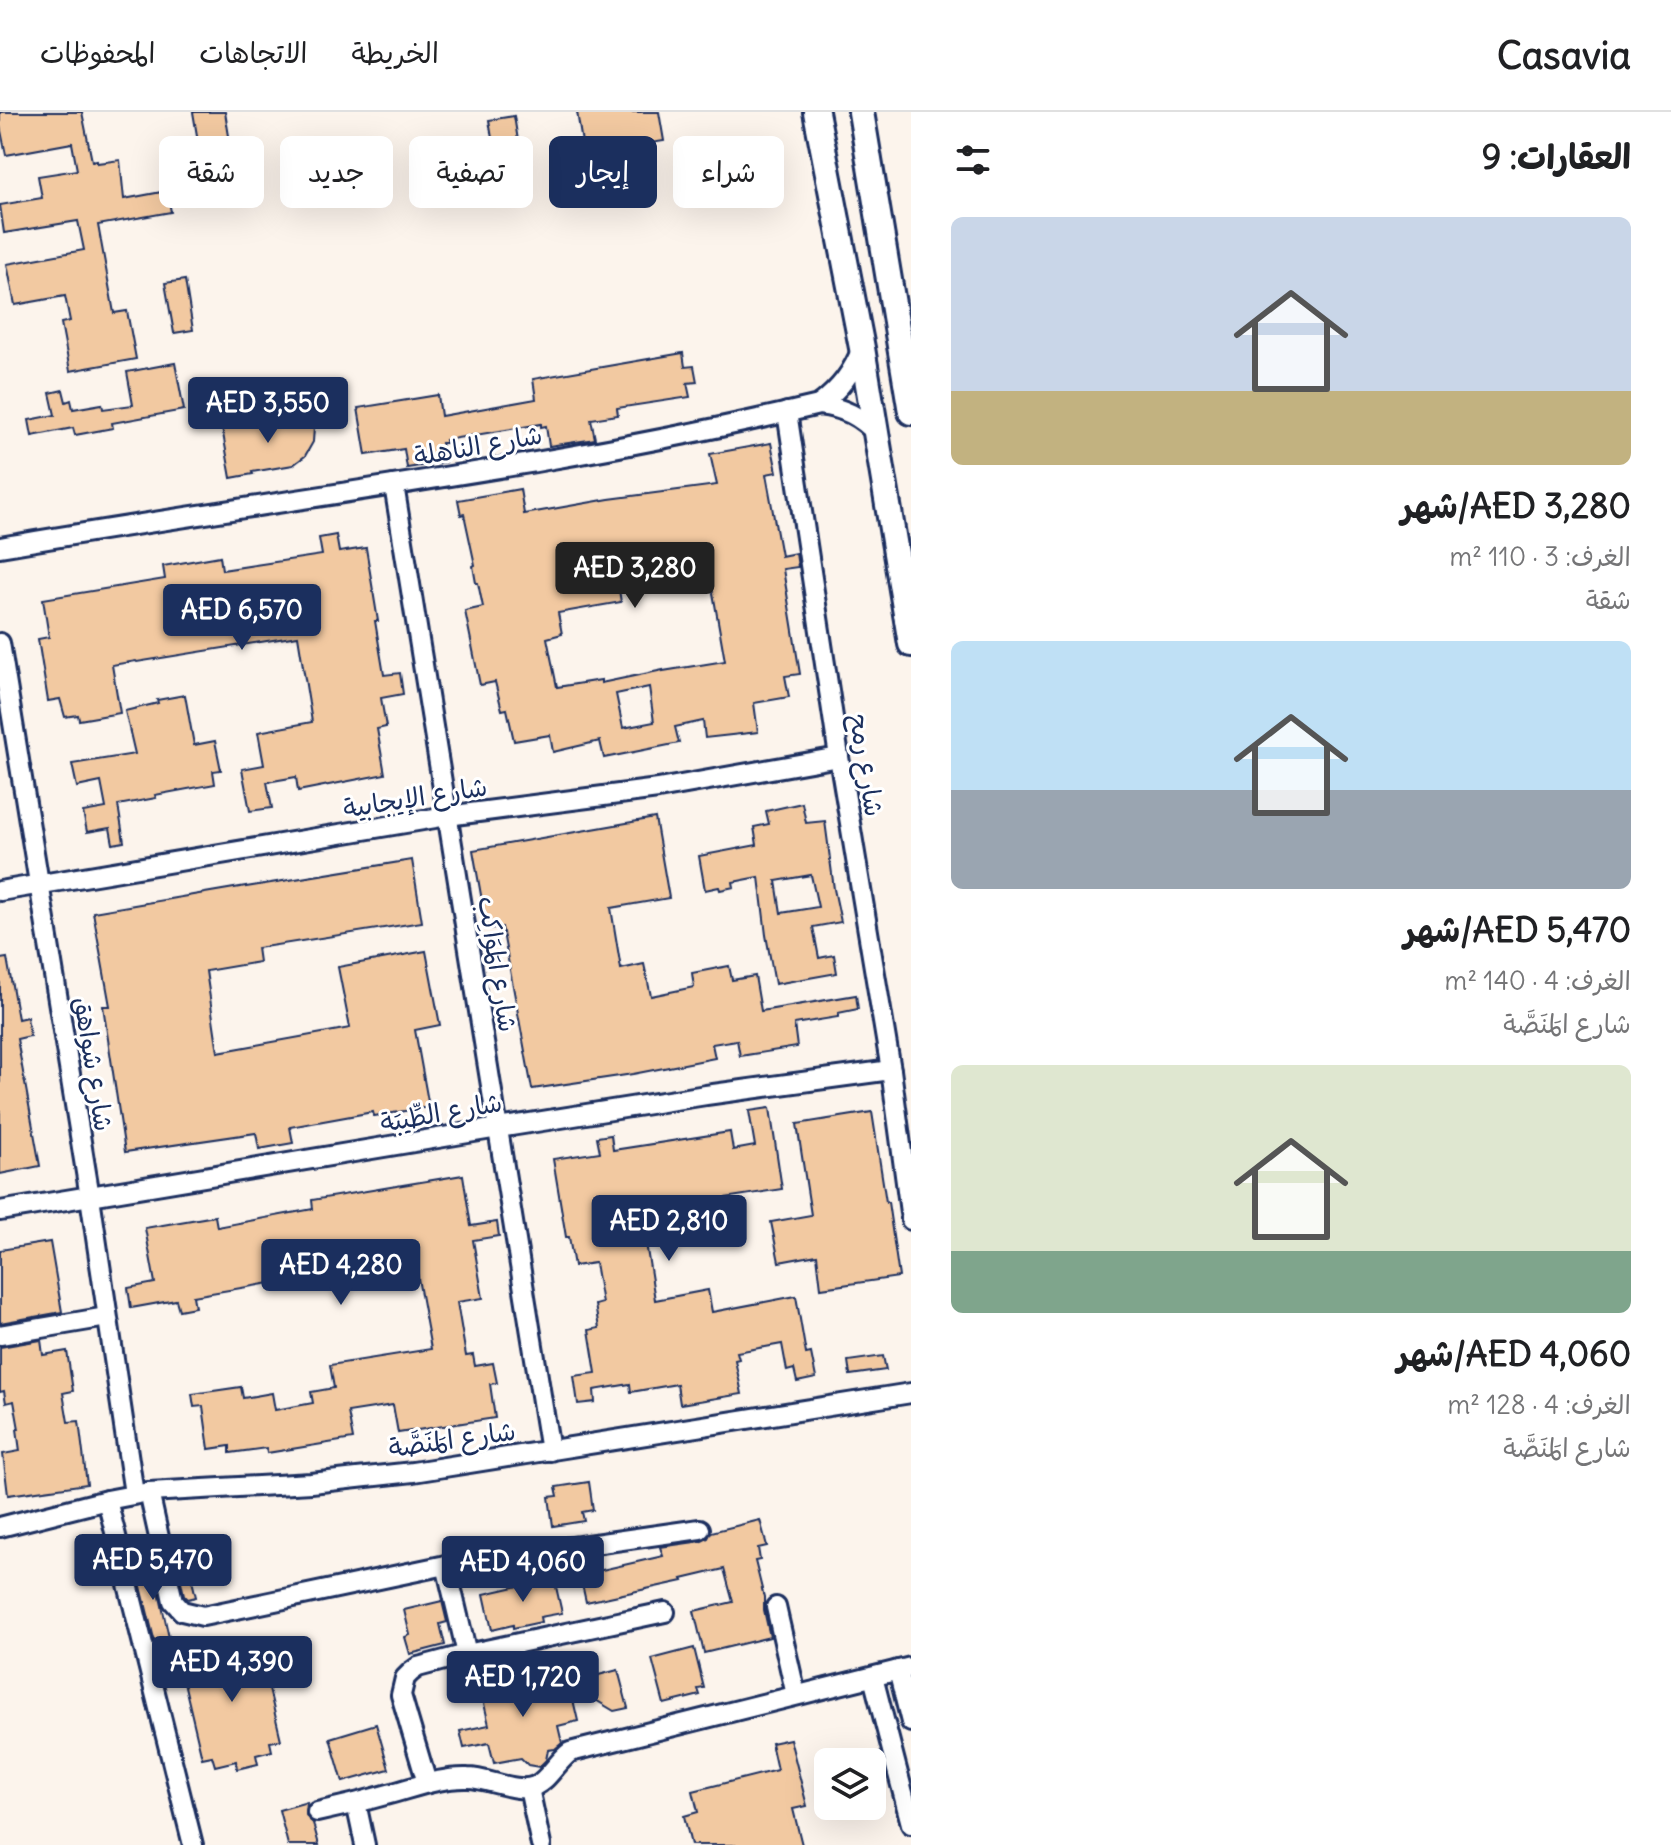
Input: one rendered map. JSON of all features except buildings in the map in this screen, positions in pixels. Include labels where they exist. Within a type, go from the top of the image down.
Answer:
[{"type":"main road","points":[[816,112],[862,348],[911,644]]},
{"type":"main road","points":[[861,112],[911,412]]},
{"type":"street","points":[[819,405],[846,380],[862,348]]},
{"type":"street","name":"شارع الناهلة","points":[[0,547],[590,452],[819,405],[852,413],[877,434]]},
{"type":"street","name":"شارع رمح","points":[[787,412],[839,757],[891,1070],[911,1220]]},
{"type":"street","name":"شارع المَوَاكِب","points":[[394,485],[550,1451]]},
{"type":"street","points":[[0,541],[0,547]]},
{"type":"street","name":"شارع شواهق","points":[[0,643],[6,729],[39,885],[107,1317],[142,1493],[173,1601],[182,1611],[203,1616],[446,1565],[700,1529]]},
{"type":"street","name":"شارع الإيجابية","points":[[0,891],[447,816],[658,789],[839,757]]},
{"type":"street","name":"شارع الطِّيبَة","points":[[0,1211],[706,1095],[891,1070]]},
{"type":"street","points":[[0,1335],[107,1317]]},
{"type":"street","name":"شارع المَنَصَّة","points":[[0,1527],[142,1493],[311,1483],[413,1472],[911,1393]]},
{"type":"street","points":[[107,1500],[193,1845]]},
{"type":"street","points":[[446,1565],[467,1654]]},
{"type":"street","points":[[776,1607],[796,1695]]},
{"type":"street","points":[[427,1783],[401,1695],[405,1678],[418,1667],[665,1612]]},
{"type":"street","points":[[317,1812],[427,1783],[470,1778],[529,1788],[545,1779],[570,1752],[905,1669],[911,1722]]},
{"type":"street","points":[[873,1677],[911,1824]]},
{"type":"street","points":[[529,1788],[541,1845]]},
{"type":"street","points":[[356,1803],[365,1845]]}]
